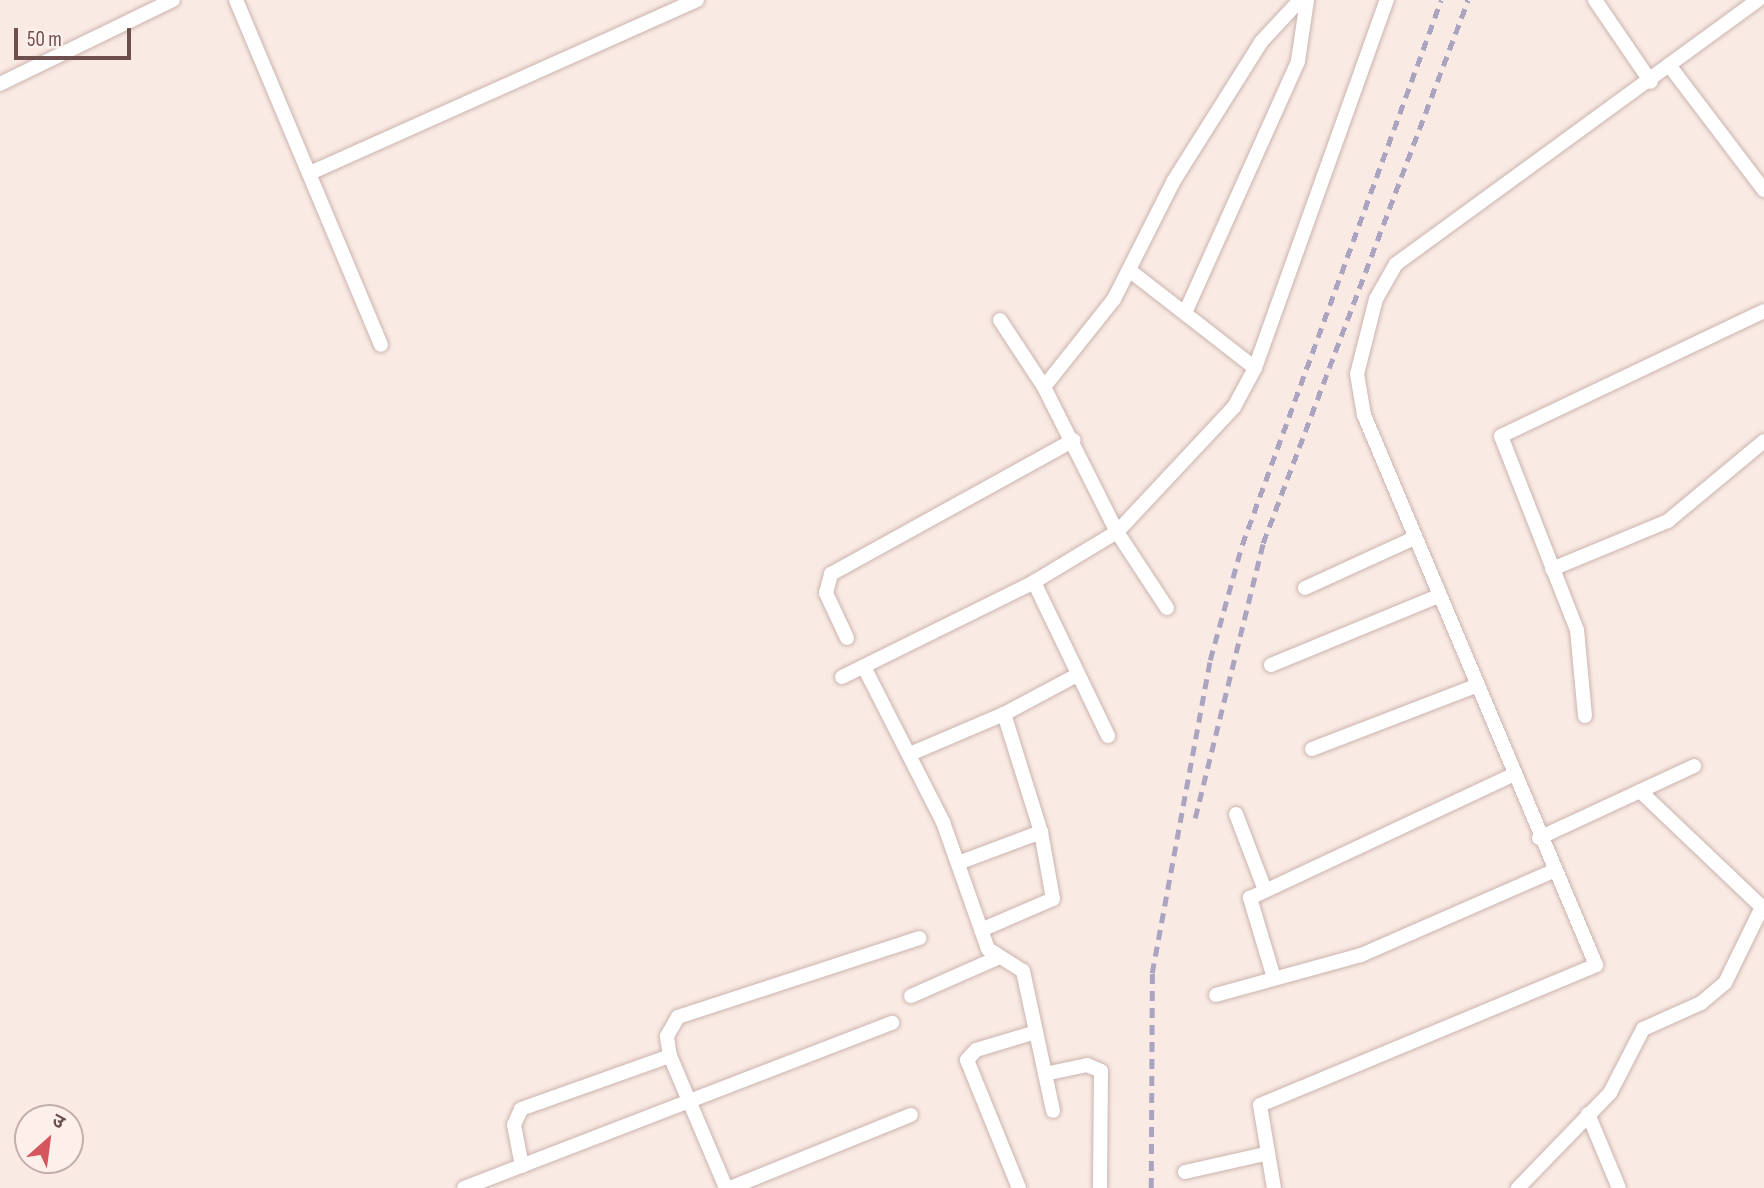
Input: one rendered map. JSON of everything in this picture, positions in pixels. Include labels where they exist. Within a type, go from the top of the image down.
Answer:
[{"type":"street","points":[[0,84],[173,0]]},
{"type":"street","points":[[236,0],[381,345]]},
{"type":"street","points":[[310,173],[697,0]]},
{"type":"street","points":[[1044,387],[1129,271],[1162,201],[1254,54],[1300,0]]},
{"type":"street","points":[[1185,313],[1298,61],[1307,0]]},
{"type":"street","points":[[842,677],[1034,582],[1117,532],[1234,407],[1255,368],[1387,0]]},
{"type":"street","points":[[1595,0],[1651,82]]},
{"type":"street","points":[[1274,1188],[1265,1154],[1260,1105],[1596,964],[1539,838],[1478,685],[1414,538],[1358,394],[1363,346],[1384,280],[1396,264],[1651,82],[1669,65],[1759,0]]},
{"type":"street","points":[[1669,65],[1761,180]]},
{"type":"street","points":[[1129,271],[1255,368]]},
{"type":"street","points":[[1585,716],[1580,643],[1500,443],[1506,430],[1764,311]]},
{"type":"street","points":[[1000,320],[1044,387],[1074,440],[1117,532],[1167,608]]},
{"type":"street","points":[[847,638],[826,593],[831,574],[1074,440]]},
{"type":"street","points":[[1552,569],[1668,521],[1764,441]]},
{"type":"street","points":[[1305,588],[1414,538]]},
{"type":"street","points":[[1034,582],[1108,736]]},
{"type":"street","points":[[1271,665],[1438,596]]},
{"type":"street","points":[[864,667],[909,754],[958,863],[981,930],[997,958],[1023,971],[1053,1111]]},
{"type":"street","points":[[909,754],[1004,714],[1077,675]]},
{"type":"street","points":[[1312,749],[1478,685]]},
{"type":"street","points":[[981,930],[1053,899],[1041,832],[1004,714]]},
{"type":"street","points":[[1539,838],[1694,766]]},
{"type":"street","points":[[1274,978],[1249,908],[1250,898],[1513,775]]},
{"type":"street","points":[[1518,1188],[1619,1080],[1643,1029],[1701,1003],[1725,983],[1763,908],[1640,791]]},
{"type":"street","points":[[1236,814],[1265,890]]},
{"type":"street","points":[[958,863],[1041,832]]},
{"type":"street","points":[[1216,995],[1361,955],[1553,871]]},
{"type":"street","points":[[911,1115],[728,1188],[687,1101],[670,1056],[667,1036],[685,1013],[919,938]]},
{"type":"street","points":[[911,996],[997,958]]},
{"type":"street","points":[[464,1188],[892,1023]]},
{"type":"street","points":[[1019,1188],[967,1060],[976,1050],[1036,1032]]},
{"type":"street","points":[[522,1166],[514,1125],[521,1109],[670,1056]]},
{"type":"street","points":[[1045,1074],[1087,1065],[1101,1071],[1100,1188]]},
{"type":"street","points":[[1588,1114],[1619,1188]]},
{"type":"street","points":[[1185,1172],[1265,1154]]},
{"type":"railway","points":[[1151,1188],[1152,973],[1210,660],[1242,545],[1441,0]]},
{"type":"railway","points":[[1195,818],[1263,543],[1468,0]]}]
